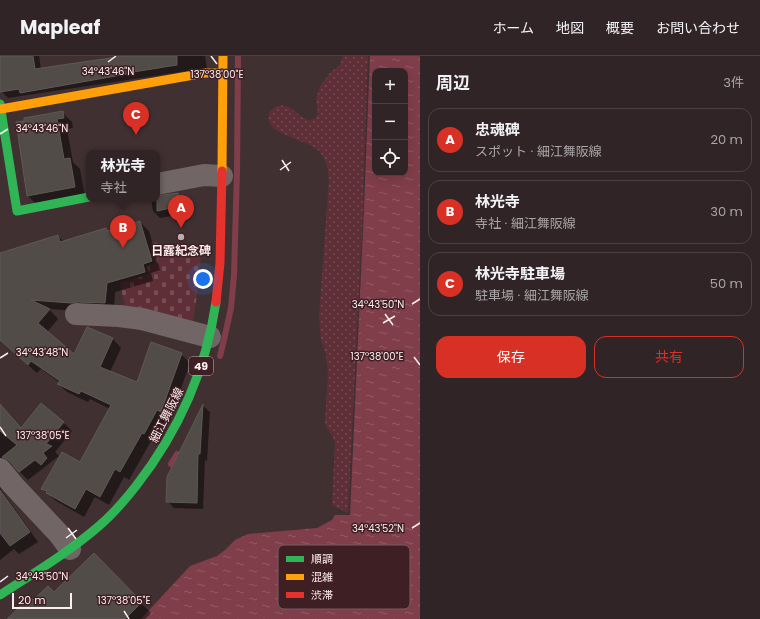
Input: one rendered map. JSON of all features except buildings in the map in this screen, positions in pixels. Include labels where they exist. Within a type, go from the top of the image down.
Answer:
[{"type":"main road","name":"細江舞阪線","points":[[0,595],[70,549],[100,525],[122,502],[143,478],[161,452],[177,425],[190,396],[210,337],[216,305],[219,274],[222,176],[223,56]]},
{"type":"main road","points":[[86,198],[17,211],[1,107],[205,73],[223,73]]},
{"type":"street","points":[[160,183],[204,175],[222,176]]},
{"type":"street","points":[[76,314],[119,316],[142,319],[210,337]]},
{"type":"street","points":[[4,483],[59,534],[70,549]]},
{"type":"green space","points":[[343,56],[368,56],[363,207],[348,513],[332,505],[335,444],[333,437],[325,424],[328,373],[326,355],[321,340],[319,317],[329,180],[328,168],[319,151],[306,143],[279,132],[269,121],[269,114],[271,110],[277,106],[283,105],[288,106],[306,119],[310,120],[316,118],[318,112],[316,100],[320,86],[330,73],[340,65]]},
{"type":"green space","points":[[150,242],[201,247],[198,287],[192,326],[126,311],[120,283],[149,274],[147,266],[156,263]]},
{"type":"water","points":[[370,56],[420,56],[420,619],[141,619],[190,566],[217,556],[235,540],[248,534],[317,528],[332,520],[335,515],[350,515]]},
{"type":"waterway","points":[[220,356],[231,308],[234,275],[238,56]]},
{"type":"waterway","points":[[171,464],[177,454]]},
{"type":"traffic: fast","points":[[0,104],[17,211],[86,198]]},
{"type":"traffic: fast","points":[[0,595],[88,536],[114,512],[136,486],[165,444],[188,399],[205,352],[216,302]]},
{"type":"traffic: slow","points":[[222,171],[223,56]]},
{"type":"traffic: slow","points":[[1,109],[205,73],[223,73]]},
{"type":"traffic: jam","points":[[216,302],[220,263],[222,171]]},
{"type":"place","name":"林光寺駐車場","points":[[136,135]]},
{"type":"place","name":"忠魂碑","points":[[181,228]]},
{"type":"place","name":"日露紀念碑","points":[[181,237]]},
{"type":"place","name":"林光寺","points":[[123,248]]}]
